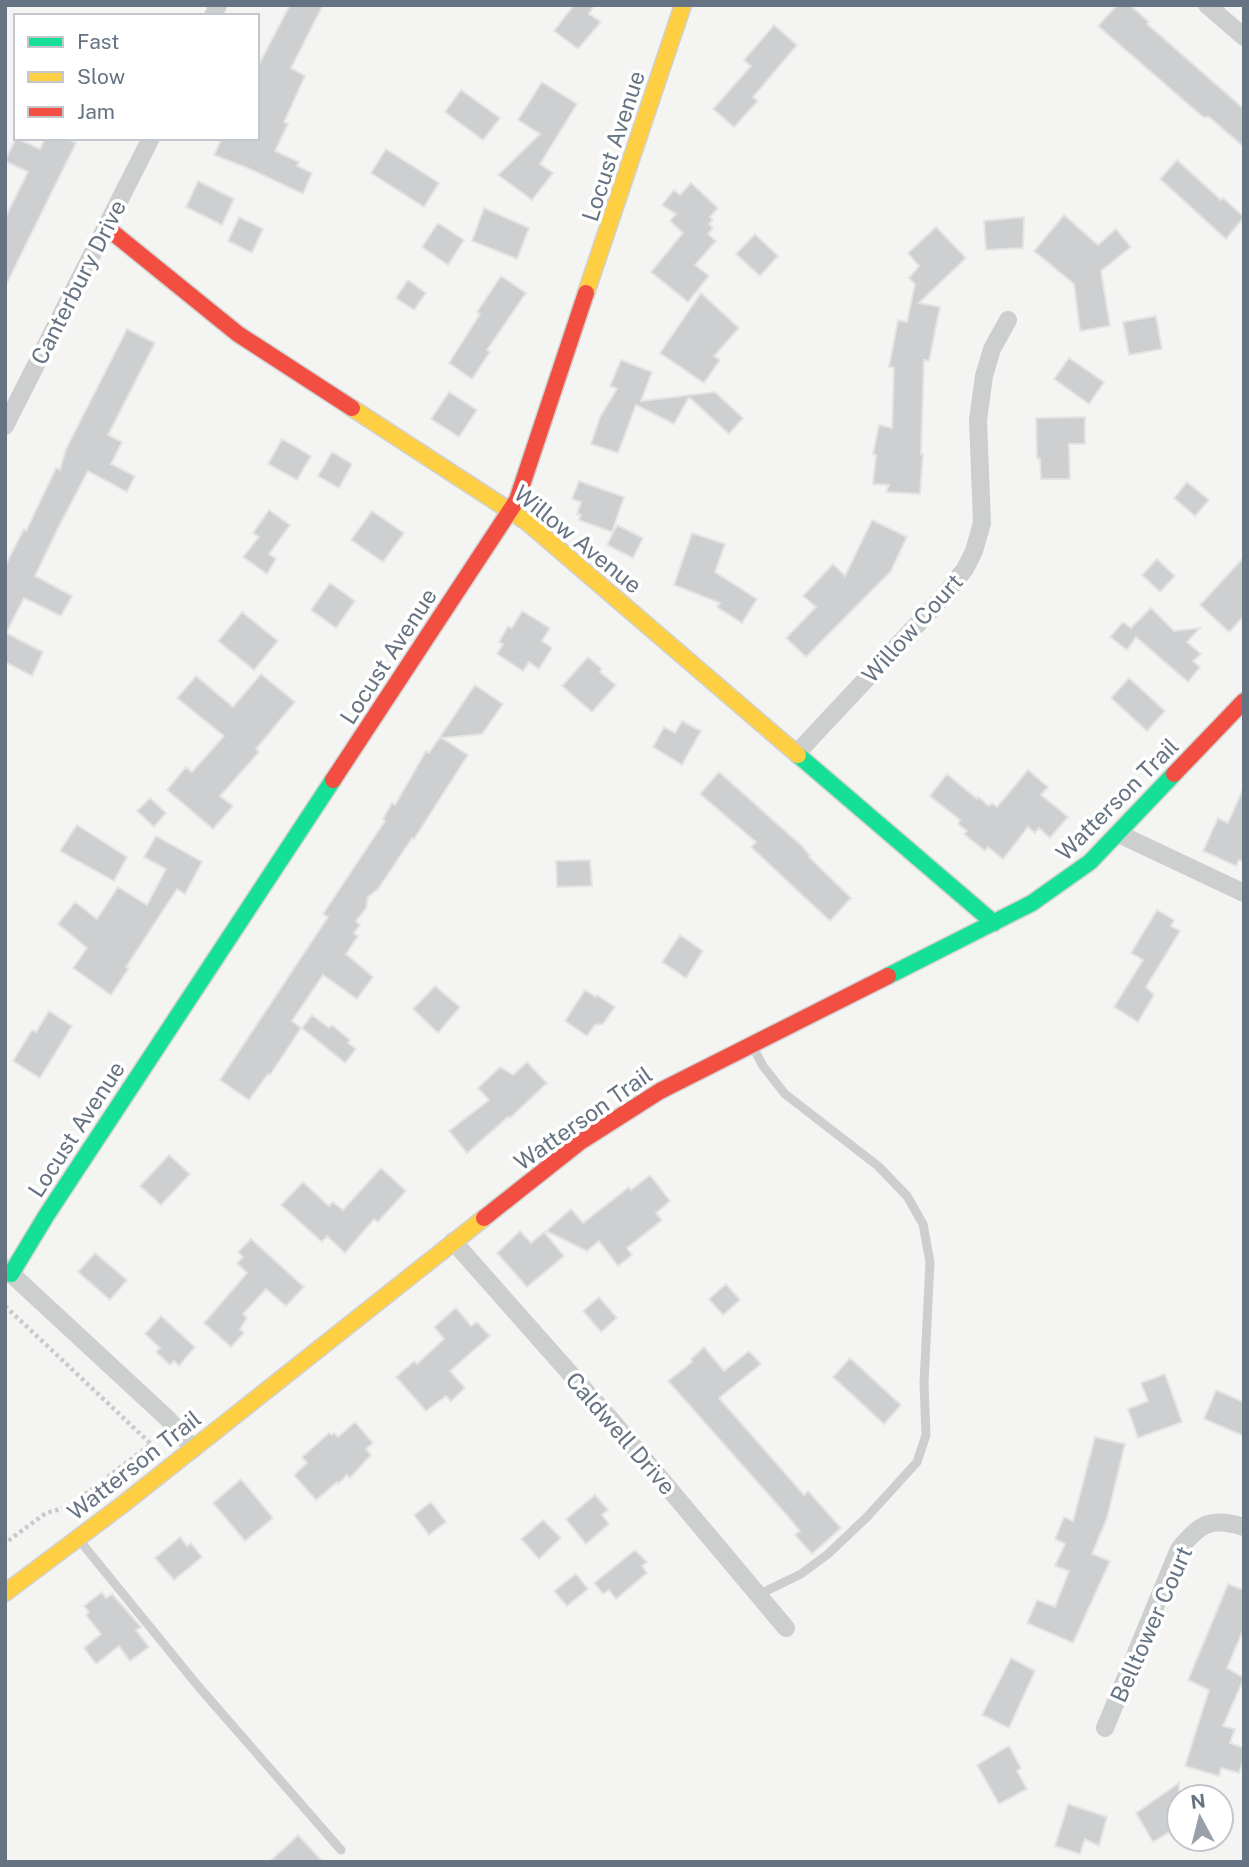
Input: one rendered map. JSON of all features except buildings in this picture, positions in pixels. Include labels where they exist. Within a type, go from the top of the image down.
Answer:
[{"type":"street","name":"Locust Avenue","points":[[8,1271],[511,510],[527,477],[683,5]]},
{"type":"street","points":[[1207,5],[1244,37]]},
{"type":"street","name":"Canterbury Drive","points":[[5,426],[150,140]]},
{"type":"street","name":"Willow Avenue","points":[[106,227],[238,334],[511,510],[994,923]]},
{"type":"street","name":"Willow Court","points":[[797,753],[942,598],[965,569],[974,551],[982,523],[978,420],[984,376],[992,349],[1008,320]]},
{"type":"street","name":"Watterson Trail","points":[[5,1592],[193,1449],[580,1142],[621,1114],[752,1043],[994,923],[1066,881],[1119,834],[1243,704]]},
{"type":"street","points":[[1119,834],[1244,893]]},
{"type":"street","name":"Caldwell Drive","points":[[453,1241],[613,1422],[786,1628]]},
{"type":"street","points":[[8,1271],[168,1419],[193,1449]]},
{"type":"street","name":"Belltower Court","points":[[1105,1728],[1179,1549],[1195,1530],[1207,1524],[1217,1521],[1244,1527]]},
{"type":"lane","points":[[752,1043],[763,1066],[785,1094],[878,1166],[907,1196],[923,1224],[930,1262],[923,1383],[926,1435],[917,1462],[867,1517],[828,1554],[802,1574],[758,1595]]},
{"type":"lane","points":[[77,1539],[198,1686],[341,1850]]},
{"type":"path","points":[[5,1306],[151,1444],[68,1507],[46,1513],[5,1543]]},
{"type":"traffic: fast","points":[[798,755],[994,923]]},
{"type":"traffic: fast","points":[[888,976],[1032,903],[1090,862],[1174,774]]},
{"type":"traffic: fast","points":[[11,1274],[46,1216],[333,780]]},
{"type":"traffic: slow","points":[[586,293],[683,5]]},
{"type":"traffic: slow","points":[[352,408],[527,522],[798,755]]},
{"type":"traffic: slow","points":[[5,1593],[122,1505],[484,1218]]},
{"type":"traffic: jam","points":[[106,227],[238,334],[352,408]]},
{"type":"traffic: jam","points":[[333,780],[517,500],[586,293]]},
{"type":"traffic: jam","points":[[1174,774],[1244,701]]},
{"type":"traffic: jam","points":[[484,1218],[580,1142],[660,1091],[888,976]]}]
